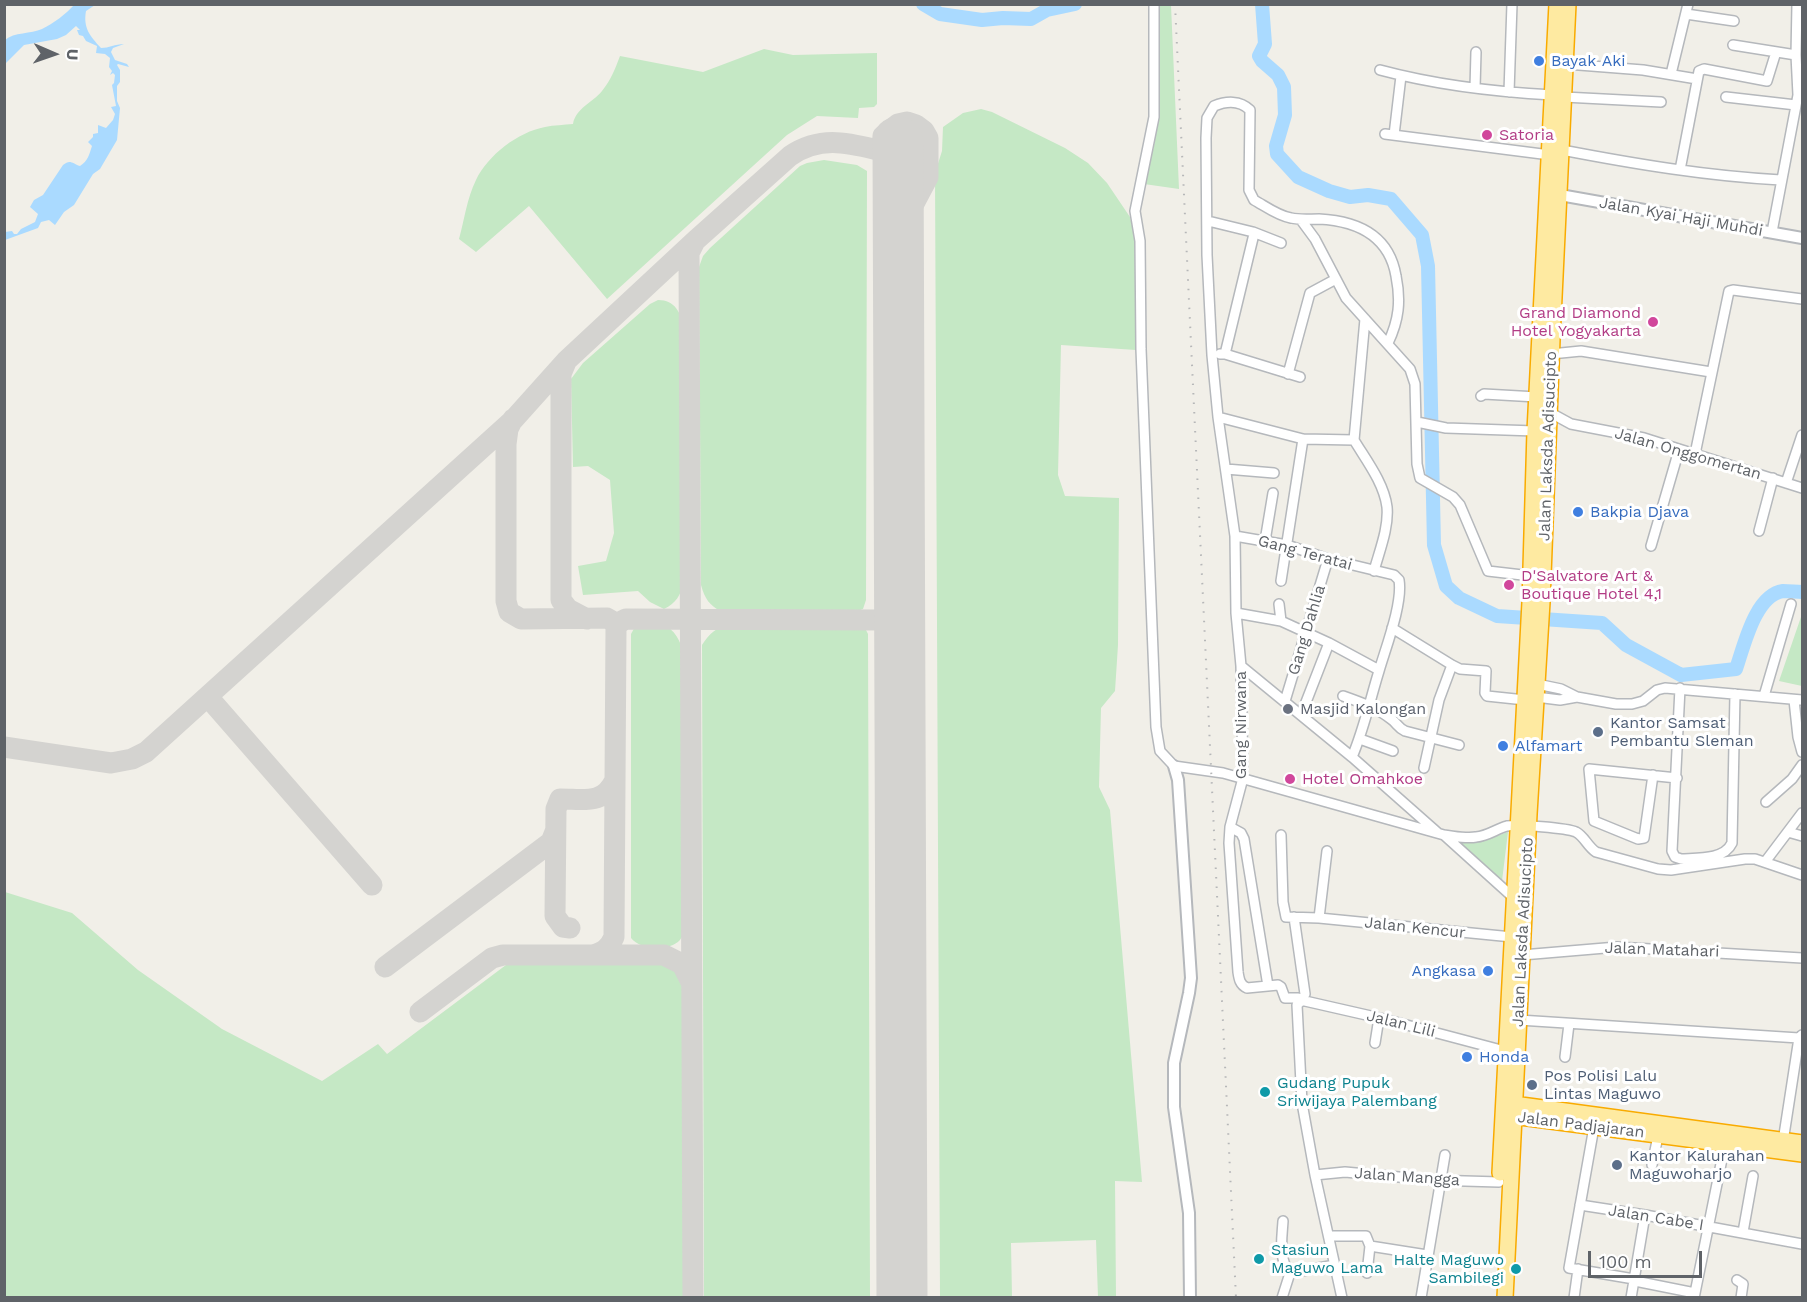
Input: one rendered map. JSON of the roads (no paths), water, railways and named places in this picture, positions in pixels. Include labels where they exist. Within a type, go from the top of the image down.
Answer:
[{"type":"highway","name":"Jalan Laksda Adisucipto","points":[[1508,1109],[1516,1073],[1522,955],[1519,901],[1532,694],[1542,431],[1537,397],[1559,96],[1557,4]]},
{"type":"highway","name":"Jalan Laksda Adisucipto","points":[[1559,96],[1566,64],[1568,4]]},
{"type":"highway","name":"Jalan Laksda Adisucipto","points":[[1536,602],[1531,576],[1542,431],[1549,412],[1560,195],[1556,153]]},
{"type":"highway","name":"Jalan Laksda Adisucipto","points":[[1508,1109],[1505,1051],[1512,937],[1519,901]]},
{"type":"highway","points":[[1511,1154],[1516,1140],[1526,1129],[1547,1114],[1527,1096],[1516,1073]]},
{"type":"highway","points":[[1505,1298],[1511,1154],[1508,1109]]},
{"type":"highway","points":[[1494,1298],[1499,1182],[1508,1109]]},
{"type":"highway","name":"Jalan Padjajaran","points":[[1508,1109],[1629,1125],[1650,1132],[1803,1154]]},
{"type":"highway","name":"Jalan Padjajaran","points":[[1547,1114],[1594,1126],[1629,1125]]},
{"type":"highway","name":"Jalan Padjajaran","points":[[1650,1132],[1803,1143]]},
{"type":"street","points":[[1154,4],[1154,117],[1136,211],[1140,241],[1141,349],[1156,727],[1160,751],[1174,766],[1178,780],[1191,961],[1189,993],[1178,1041],[1174,1083],[1176,1130],[1189,1213],[1190,1298]]},
{"type":"street","points":[[1509,92],[1512,4]]},
{"type":"street","points":[[1772,232],[1796,105],[1800,95],[1796,55],[1797,4]]},
{"type":"street","points":[[1671,74],[1687,9],[1734,21]]},
{"type":"street","points":[[1733,45],[1796,55]]},
{"type":"street","points":[[1475,88],[1476,52]]},
{"type":"street","points":[[1680,170],[1700,71],[1704,69],[1767,81],[1776,52]]},
{"type":"street","points":[[1566,64],[1671,74],[1697,79]]},
{"type":"street","points":[[1380,70],[1401,76],[1509,92],[1661,102]]},
{"type":"street","points":[[1401,76],[1389,134],[1737,177],[1781,180]]},
{"type":"street","points":[[1726,97],[1796,105]]},
{"type":"street","name":"Gang Nirwana","points":[[1301,219],[1282,215],[1254,200],[1249,190],[1250,110],[1239,103],[1223,102],[1214,106],[1207,118],[1207,255],[1218,417],[1235,536],[1236,613],[1241,666],[1243,778],[1230,827],[1231,875],[1240,981],[1243,986],[1252,989],[1280,986],[1284,998],[1301,1000]]},
{"type":"street","name":"Jalan Kyai Haji Muhdi","points":[[1560,195],[1803,238]]},
{"type":"street","points":[[1301,219],[1315,239],[1346,298],[1410,369],[1415,384],[1420,478],[1453,496],[1460,505],[1488,571],[1531,576]]},
{"type":"street","points":[[1301,219],[1334,221],[1356,227],[1378,238],[1384,245],[1395,266],[1399,292],[1399,314],[1388,343]]},
{"type":"street","points":[[1208,221],[1281,243]]},
{"type":"street","points":[[1225,354],[1254,234]]},
{"type":"street","points":[[1288,374],[1310,293],[1336,279]]},
{"type":"street","points":[[1695,454],[1729,291],[1803,299]]},
{"type":"street","points":[[1365,320],[1354,440],[1375,475],[1387,507],[1374,572]]},
{"type":"street","points":[[1551,354],[1581,351],[1711,372]]},
{"type":"street","points":[[1212,355],[1225,354],[1300,377]]},
{"type":"street","points":[[1481,396],[1484,394],[1537,397]]},
{"type":"street","points":[[1549,412],[1571,424]]},
{"type":"street","points":[[1218,417],[1303,439],[1354,440]]},
{"type":"street","points":[[1417,422],[1446,428],[1542,431],[1571,424]]},
{"type":"street","name":"Jalan Onggomertan","points":[[1571,424],[1644,438],[1803,488]]},
{"type":"street","points":[[1786,483],[1803,435]]},
{"type":"street","points":[[1281,581],[1303,439]]},
{"type":"street","points":[[1651,546],[1679,450]]},
{"type":"street","points":[[1226,469],[1274,473]]},
{"type":"street","points":[[1759,531],[1773,478]]},
{"type":"street","points":[[1265,541],[1273,493]]},
{"type":"street","name":"Gang Teratai","points":[[1235,536],[1287,545],[1374,572],[1394,575],[1399,580],[1400,587],[1392,628]]},
{"type":"street","name":"Gang Dahlia","points":[[1285,701],[1328,559]]},
{"type":"street","points":[[1279,604],[1281,621]]},
{"type":"street","points":[[1764,696],[1791,604]]},
{"type":"street","points":[[1236,613],[1281,621],[1379,670]]},
{"type":"street","points":[[1352,757],[1360,739],[1392,628],[1452,665],[1461,669],[1486,670],[1485,693],[1487,696],[1532,694],[1561,689],[1577,697],[1616,704],[1632,704],[1643,701],[1657,690],[1680,688],[1798,700],[1798,737],[1803,752]]},
{"type":"street","points":[[1301,715],[1329,643]]},
{"type":"street","points":[[1424,768],[1439,700],[1452,665]]},
{"type":"street","points":[[1241,666],[1352,757],[1519,901]]},
{"type":"street","points":[[1680,688],[1672,851],[1675,857],[1689,859],[1715,856],[1726,851],[1732,843],[1735,694]]},
{"type":"street","points":[[1343,696],[1369,705],[1390,718],[1400,729],[1459,745]]},
{"type":"street","points":[[1360,739],[1393,751]]},
{"type":"street","points":[[1766,802],[1803,765]]},
{"type":"street","points":[[1174,766],[1204,769],[1243,778],[1442,835],[1474,838],[1489,836],[1509,826],[1568,829],[1585,838],[1590,848],[1596,852],[1658,869],[1745,859],[1766,862],[1803,875]]},
{"type":"street","points":[[1653,775],[1644,838],[1638,839],[1594,821],[1589,769],[1653,775],[1677,778]]},
{"type":"street","points":[[1766,862],[1803,813]]},
{"type":"street","points":[[1230,827],[1241,833],[1244,839],[1268,986]]},
{"type":"street","points":[[1788,832],[1803,836]]},
{"type":"street","points":[[1281,835],[1284,911],[1286,917],[1294,918],[1301,1000],[1302,1103],[1342,1298]]},
{"type":"street","points":[[1319,918],[1327,851]]},
{"type":"street","name":"Jalan Kencur","points":[[1294,918],[1319,918],[1512,937]]},
{"type":"street","name":"Jalan Matahari","points":[[1522,955],[1571,949],[1617,947],[1803,958]]},
{"type":"street","name":"Jalan Lili","points":[[1301,1000],[1505,1051]]},
{"type":"street","points":[[1375,1043],[1379,1018]]},
{"type":"street","points":[[1519,1020],[1801,1036],[1798,1080],[1784,1135]]},
{"type":"street","points":[[1565,1057],[1569,1024]]},
{"type":"street","points":[[1650,1132],[1667,1119],[1803,1137]]},
{"type":"street","points":[[1594,1126],[1569,1268],[1634,1280],[1695,1295],[1724,1149]]},
{"type":"street","points":[[1650,1132],[1724,1149],[1803,1159]]},
{"type":"street","points":[[1650,1132],[1652,1165]]},
{"type":"street","points":[[1421,1298],[1445,1155]]},
{"type":"street","name":"Jalan Mangga","points":[[1315,1175],[1345,1172],[1440,1180],[1499,1182]]},
{"type":"street","points":[[1743,1232],[1753,1176]]},
{"type":"street","name":"Jalan Cabe I","points":[[1580,1206],[1645,1215],[1803,1244]]},
{"type":"street","points":[[1631,1298],[1645,1215]]},
{"type":"street","points":[[1282,1221],[1283,1258],[1290,1273]]},
{"type":"street","points":[[1329,1236],[1366,1236],[1370,1246],[1367,1273]]},
{"type":"street","points":[[1370,1246],[1427,1255]]},
{"type":"street","points":[[1290,1273],[1335,1265]]},
{"type":"street","points":[[1574,1298],[1578,1269]]},
{"type":"street","points":[[1282,1298],[1290,1273]]},
{"type":"street","points":[[1737,1280],[1743,1284],[1741,1298]]},
{"type":"water","points":[[74,5],[95,5],[86,11],[88,31],[101,48],[124,44],[113,48],[111,52],[115,60],[129,67],[117,65],[120,70],[117,101],[120,108],[117,140],[100,169],[93,174],[74,205],[64,212],[55,225],[49,220],[41,222],[38,228],[5,240],[5,232],[12,231],[17,234],[21,229],[35,222],[38,214],[30,207],[34,200],[43,195],[65,163],[80,166],[85,162],[92,146],[88,142],[93,134],[98,133],[98,125],[106,128],[113,120],[115,114],[111,107],[116,106],[112,85],[115,75],[113,73],[110,75],[112,71],[109,67],[110,58],[105,54],[96,53],[97,46],[79,35],[77,30],[80,30],[76,26],[57,39],[24,45],[5,64],[5,40],[46,27]]},
{"type":"waterway","points":[[923,4],[940,14],[982,20],[1031,19],[1047,10],[1075,4]]},
{"type":"waterway","points":[[1262,4],[1265,44],[1259,56],[1278,75],[1284,87],[1285,115],[1276,146],[1277,154],[1298,177],[1329,191],[1350,197],[1368,195],[1391,199],[1422,235],[1428,266],[1434,545],[1446,586],[1459,598],[1497,616],[1602,623],[1626,645],[1681,675],[1736,669],[1752,623],[1765,602],[1773,595],[1783,591],[1802,592]]},
{"type":"railway","points":[[1175,4],[1236,1298]]},
{"type":"place","name":"Bayak Aki","points":[[1539,61]]},
{"type":"place","name":"Satoria","points":[[1487,135]]},
{"type":"place","name":"Grand Diamond Hotel Yogyakarta","points":[[1653,322]]},
{"type":"place","name":"Bakpia Djava","points":[[1578,512]]},
{"type":"place","name":"D'Salvatore Art & Boutique Hotel 4,1","points":[[1509,585]]},
{"type":"place","name":"Masjid Kalongan","points":[[1288,709]]},
{"type":"place","name":"Kantor Samsat Pembantu Sleman","points":[[1598,732]]},
{"type":"place","name":"Alfamart","points":[[1503,746]]},
{"type":"place","name":"Hotel Omahkoe","points":[[1290,779]]},
{"type":"place","name":"Angkasa","points":[[1488,971]]},
{"type":"place","name":"Honda","points":[[1467,1057]]},
{"type":"place","name":"Pos Polisi Lalu Lintas Maguwo","points":[[1532,1085]]},
{"type":"place","name":"Gudang Pupuk Sriwijaya Palembang","points":[[1265,1092]]},
{"type":"place","name":"Kantor Kalurahan Maguwoharjo","points":[[1617,1165]]},
{"type":"place","name":"Stasiun Maguwo Lama","points":[[1259,1259]]},
{"type":"place","name":"Halte Maguwo Sambilegi","points":[[1516,1269]]}]
